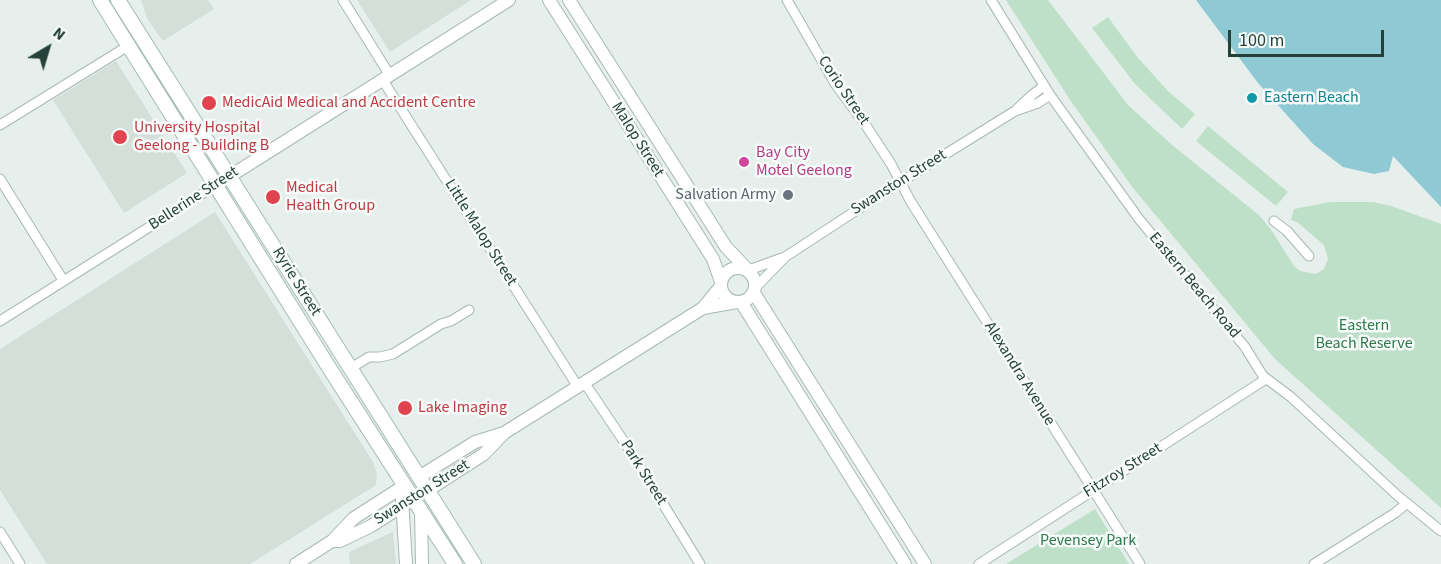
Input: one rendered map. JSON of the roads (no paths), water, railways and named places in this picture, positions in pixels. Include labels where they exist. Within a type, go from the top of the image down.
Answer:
[{"type":"main road","name":"Ryrie Street","points":[[100,0],[404,486],[412,506],[455,564]]},
{"type":"main road","name":"Ryrie Street","points":[[118,0],[474,564]]},
{"type":"main road","name":"Swanston Street","points":[[404,486],[419,477]]},
{"type":"main road","name":"Swanston Street","points":[[412,506],[428,490]]},
{"type":"street","name":"Little Malop Street","points":[[343,0],[386,77],[581,385]]},
{"type":"street","name":"Bellerine Street","points":[[0,321],[509,0]]},
{"type":"street","name":"Malop Street","points":[[549,0],[713,259],[721,284]]},
{"type":"street","name":"Malop Street","points":[[569,0],[726,247],[748,270]]},
{"type":"street","name":"Corio Street","points":[[787,0],[833,81],[865,124],[900,182]]},
{"type":"street","name":"Eastern Beach Road","points":[[991,0],[1050,95],[1138,219],[1245,347],[1266,379],[1291,397],[1406,504],[1441,531]]},
{"type":"street","points":[[0,126],[128,46]]},
{"type":"street","name":"Swanston Street","points":[[1015,111],[1044,86]]},
{"type":"street","name":"Swanston Street","points":[[754,290],[785,257],[1015,111],[1038,103],[1050,95]]},
{"type":"street","points":[[620,113],[635,105]]},
{"type":"street","points":[[0,178],[63,280]]},
{"type":"street","name":"Alexandra Avenue","points":[[900,182],[960,282],[1140,564]]},
{"type":"street","points":[[675,199],[689,190]]},
{"type":"street","points":[[1274,221],[1290,234],[1309,256]]},
{"type":"street","name":"Swanston Street","points":[[748,270],[785,257]]},
{"type":"street","points":[[754,290],[746,300],[740,302],[726,297],[721,284],[724,274],[739,267],[748,270],[754,277],[754,290],[925,564]]},
{"type":"street","name":"Swanston Street","points":[[419,477],[476,442],[504,433],[703,308],[721,284]]},
{"type":"street","points":[[740,302],[905,564]]},
{"type":"street","name":"Swanston Street","points":[[703,308],[740,302]]},
{"type":"street","points":[[351,368],[369,357],[393,354],[441,324],[469,310]]},
{"type":"street","name":"Fitzroy Street","points":[[980,564],[1266,379]]},
{"type":"street","name":"Park Street","points":[[581,385],[633,455],[700,564]]},
{"type":"street","name":"Swanston Street","points":[[428,490],[484,454],[504,433]]},
{"type":"street","name":"Swanston Street","points":[[296,564],[332,542],[354,518],[404,486]]},
{"type":"street","points":[[1314,564],[1406,504]]},
{"type":"street","points":[[406,564],[412,506]]},
{"type":"street","points":[[412,506],[422,564]]},
{"type":"street","name":"Swanston Street","points":[[332,542],[340,542],[412,506]]},
{"type":"street","points":[[0,532],[20,564]]},
{"type":"water","points":[[1196,0],[1441,0],[1441,207],[1393,156],[1389,171],[1374,174],[1343,167],[1313,144],[1258,83]]},
{"type":"place","name":"Eastern Beach","points":[[1252,98]]},
{"type":"place","name":"MedicAid Medical and Accident Centre","points":[[209,103]]},
{"type":"place","name":"University Hospital Geelong - Building B","points":[[120,137]]},
{"type":"place","name":"Bay City Motel Geelong","points":[[744,162]]},
{"type":"place","name":"Salvation Army","points":[[788,195]]},
{"type":"place","name":"Medical Health Group","points":[[273,197]]},
{"type":"place","name":"Lake Imaging","points":[[405,408]]},
{"type":"park label","name":"Eastern Beach Reserve","points":[[1364,335]]},
{"type":"park label","name":"Pevensey Park","points":[[1088,541]]}]
